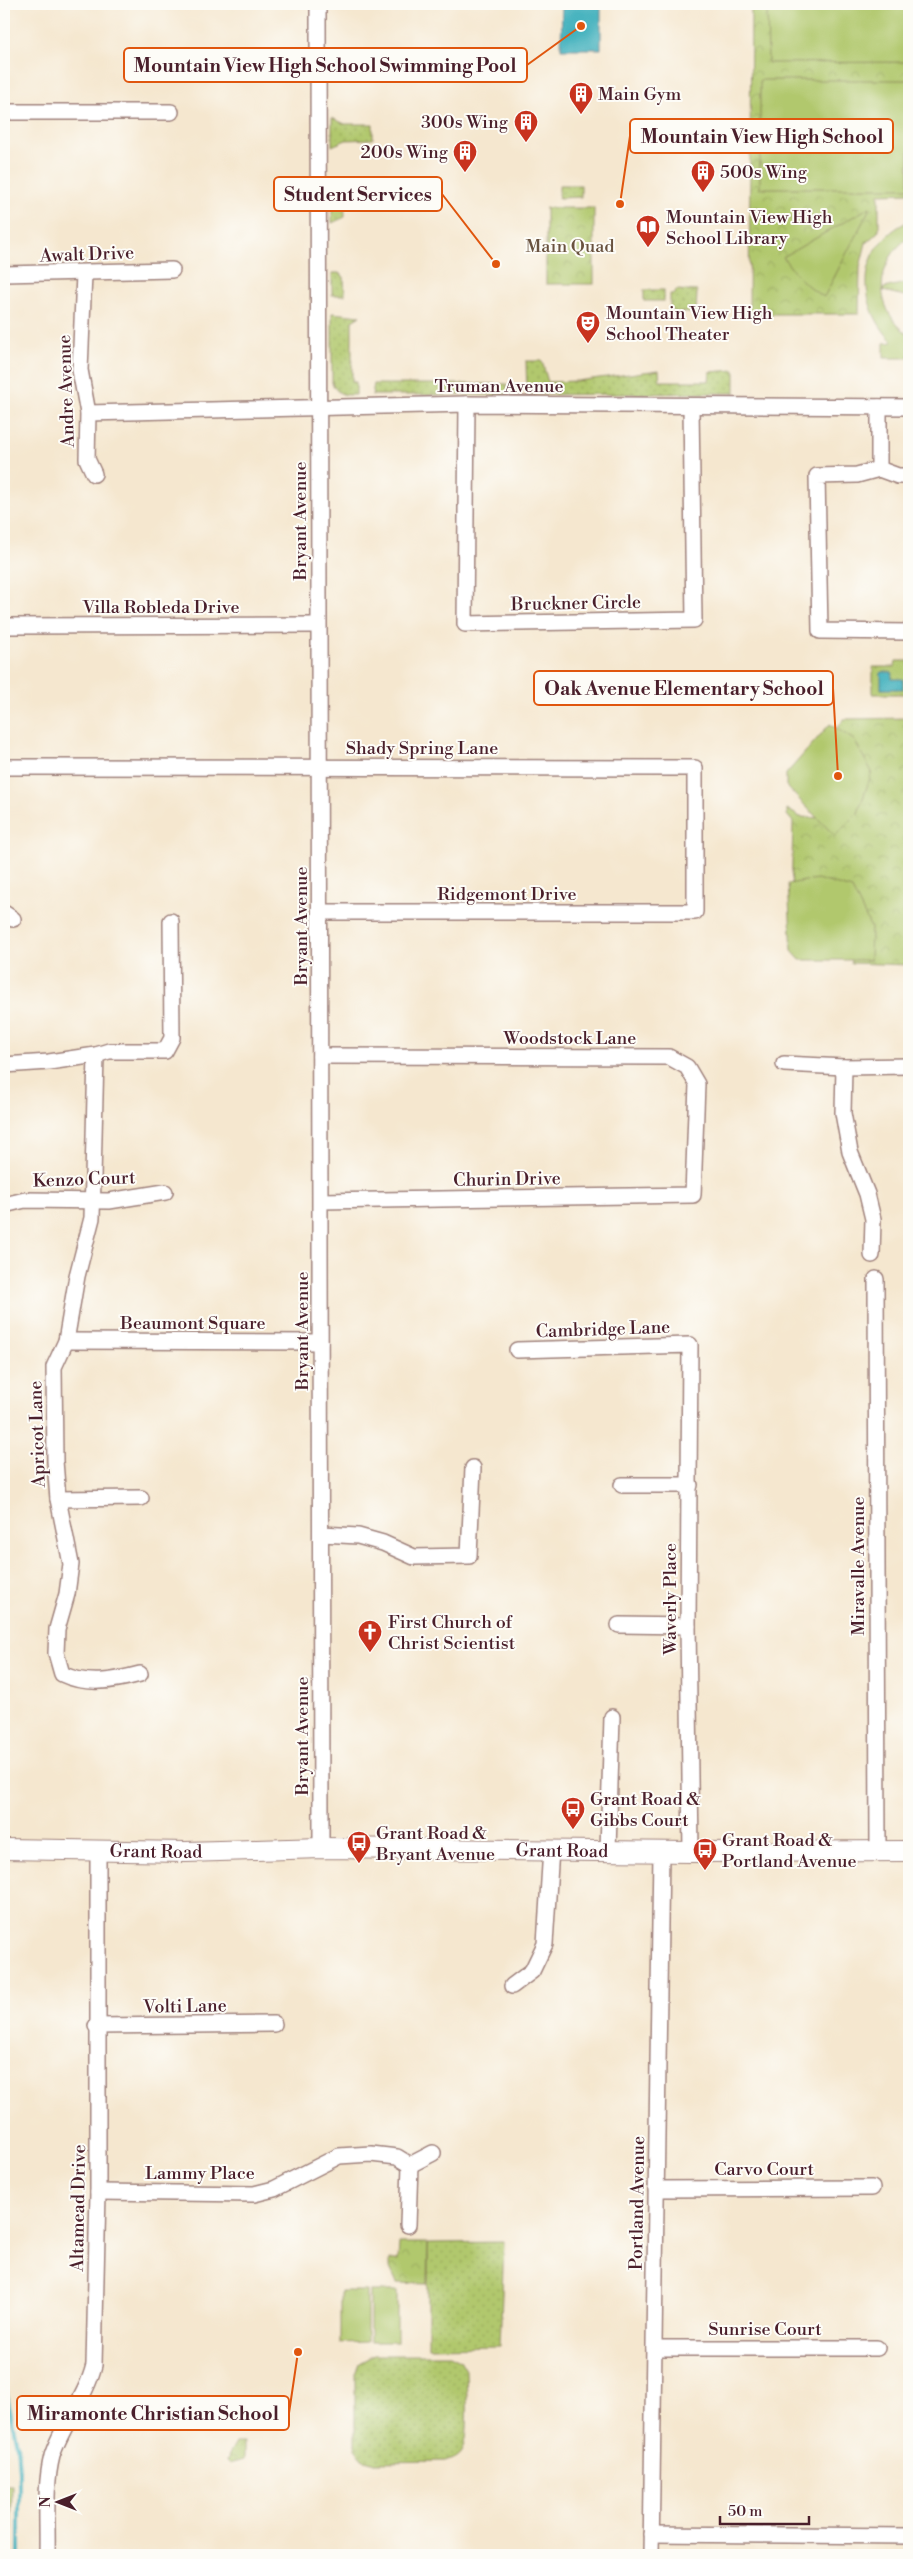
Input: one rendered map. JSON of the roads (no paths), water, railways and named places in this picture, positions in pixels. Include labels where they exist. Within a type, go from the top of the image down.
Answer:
[{"type":"main road","name":"Grant Road","points":[[4,1849],[186,1852],[321,1848],[551,1849],[661,1852],[909,1852]]},
{"type":"street","name":"Bryant Avenue","points":[[318,4],[320,407],[318,625],[322,1534],[321,1848]]},
{"type":"street","points":[[4,112],[171,112]]},
{"type":"street","name":"Awalt Drive","points":[[4,274],[84,274],[172,270]]},
{"type":"street","name":"Andre Avenue","points":[[84,274],[80,370],[88,414],[87,460],[94,474]]},
{"type":"street","name":"Truman Avenue","points":[[88,414],[467,404],[909,407]]},
{"type":"street","name":"Bruckner Circle","points":[[467,404],[465,624],[694,620],[691,407]]},
{"type":"street","points":[[879,407],[879,469]]},
{"type":"street","points":[[909,476],[898,476],[879,469],[858,476],[817,476],[820,631],[909,632]]},
{"type":"street","name":"Villa Robleda Drive","points":[[4,626],[318,625]]},
{"type":"street","name":"Shady Spring Lane","points":[[4,767],[695,768],[695,912]]},
{"type":"street","name":"Ridgemont Drive","points":[[320,912],[695,912]]},
{"type":"street","points":[[4,1065],[49,1062],[96,1055],[109,1050],[156,1052],[165,1050],[169,1046],[172,1028],[171,922]]},
{"type":"street","name":"Apricot Lane","points":[[96,1055],[94,1201],[66,1341],[54,1367],[54,1461],[58,1499],[71,1564],[67,1594],[57,1629],[56,1653],[62,1674],[78,1681],[118,1679],[140,1674]]},
{"type":"street","name":"Woodstock Lane","points":[[320,1056],[669,1056],[687,1066],[696,1084],[693,1195]]},
{"type":"street","points":[[784,1064],[844,1067],[909,1066]]},
{"type":"street","points":[[844,1067],[843,1112],[850,1152],[867,1194],[873,1219],[872,1255]]},
{"type":"street","name":"Kenzo Court","points":[[4,1205],[25,1200],[94,1201],[140,1197],[165,1192]]},
{"type":"street","name":"Churin Drive","points":[[321,1201],[693,1195]]},
{"type":"street","name":"Miravalle Avenue","points":[[876,1279],[878,1852]]},
{"type":"street","name":"Beaumont Square","points":[[66,1341],[320,1342]]},
{"type":"street","name":"Cambridge Lane","points":[[517,1350],[690,1345]]},
{"type":"street","name":"Waverly Place","points":[[690,1345],[688,1626],[691,1852]]},
{"type":"street","points":[[322,1534],[358,1536],[383,1543],[414,1558],[469,1556],[473,1468]]},
{"type":"street","points":[[622,1486],[690,1485]]},
{"type":"street","points":[[58,1499],[140,1498]]},
{"type":"street","points":[[619,1625],[688,1626]]},
{"type":"street","points":[[608,1850],[612,1717]]},
{"type":"street","points":[[512,1986],[532,1971],[545,1944],[551,1849]]},
{"type":"street","name":"Altamead Drive","points":[[47,2555],[49,2472],[53,2455],[90,2379],[94,2365],[98,2192],[96,2026],[98,1851]]},
{"type":"street","name":"Portland Avenue","points":[[651,2555],[661,1852]]},
{"type":"street","name":"Volti Lane","points":[[96,2026],[274,2024]]},
{"type":"street","points":[[408,2225],[410,2165],[433,2153]]},
{"type":"street","name":"Lammy Place","points":[[98,2192],[254,2194],[274,2189],[329,2159],[340,2156],[371,2154],[397,2157],[410,2165]]},
{"type":"street","name":"Carvo Court","points":[[656,2189],[872,2188]]},
{"type":"street","name":"Sunrise Court","points":[[654,2348],[877,2348]]},
{"type":"street","points":[[651,2534],[909,2536]]},
{"type":"water","points":[[562,4],[601,4],[601,49],[561,49]]},
{"type":"water","points":[[881,672],[892,672],[892,679],[903,679],[903,689],[881,689]]},
{"type":"waterway","points":[[4,2382],[17,2445],[19,2471],[19,2555]]},
{"type":"place","name":"Mountain View High School Swimming Pool","points":[[581,26]]},
{"type":"place","name":"Main Gym","points":[[581,115]]},
{"type":"place","name":"300s Wing","points":[[526,143]]},
{"type":"place","name":"200s Wing","points":[[465,173]]},
{"type":"place","name":"500s Wing","points":[[703,193]]},
{"type":"place","name":"Mountain View High School","points":[[620,204]]},
{"type":"place","name":"Mountain View High School Library","points":[[648,248]]},
{"type":"place","name":"Student Services","points":[[496,264]]},
{"type":"place","name":"Mountain View High School Theater","points":[[588,344]]},
{"type":"place","name":"Oak Avenue Elementary School","points":[[838,776]]},
{"type":"place","name":"First Church of Christ Scientist","points":[[370,1653]]},
{"type":"place","name":"Grant Road & Gibbs Court","points":[[573,1830]]},
{"type":"place","name":"Grant Road & Bryant Avenue","points":[[359,1864]]},
{"type":"place","name":"Grant Road & Portland Avenue","points":[[705,1871]]},
{"type":"place","name":"Miramonte Christian School","points":[[298,2352]]},
{"type":"park label","name":"Main Quad","points":[[570,246]]}]
